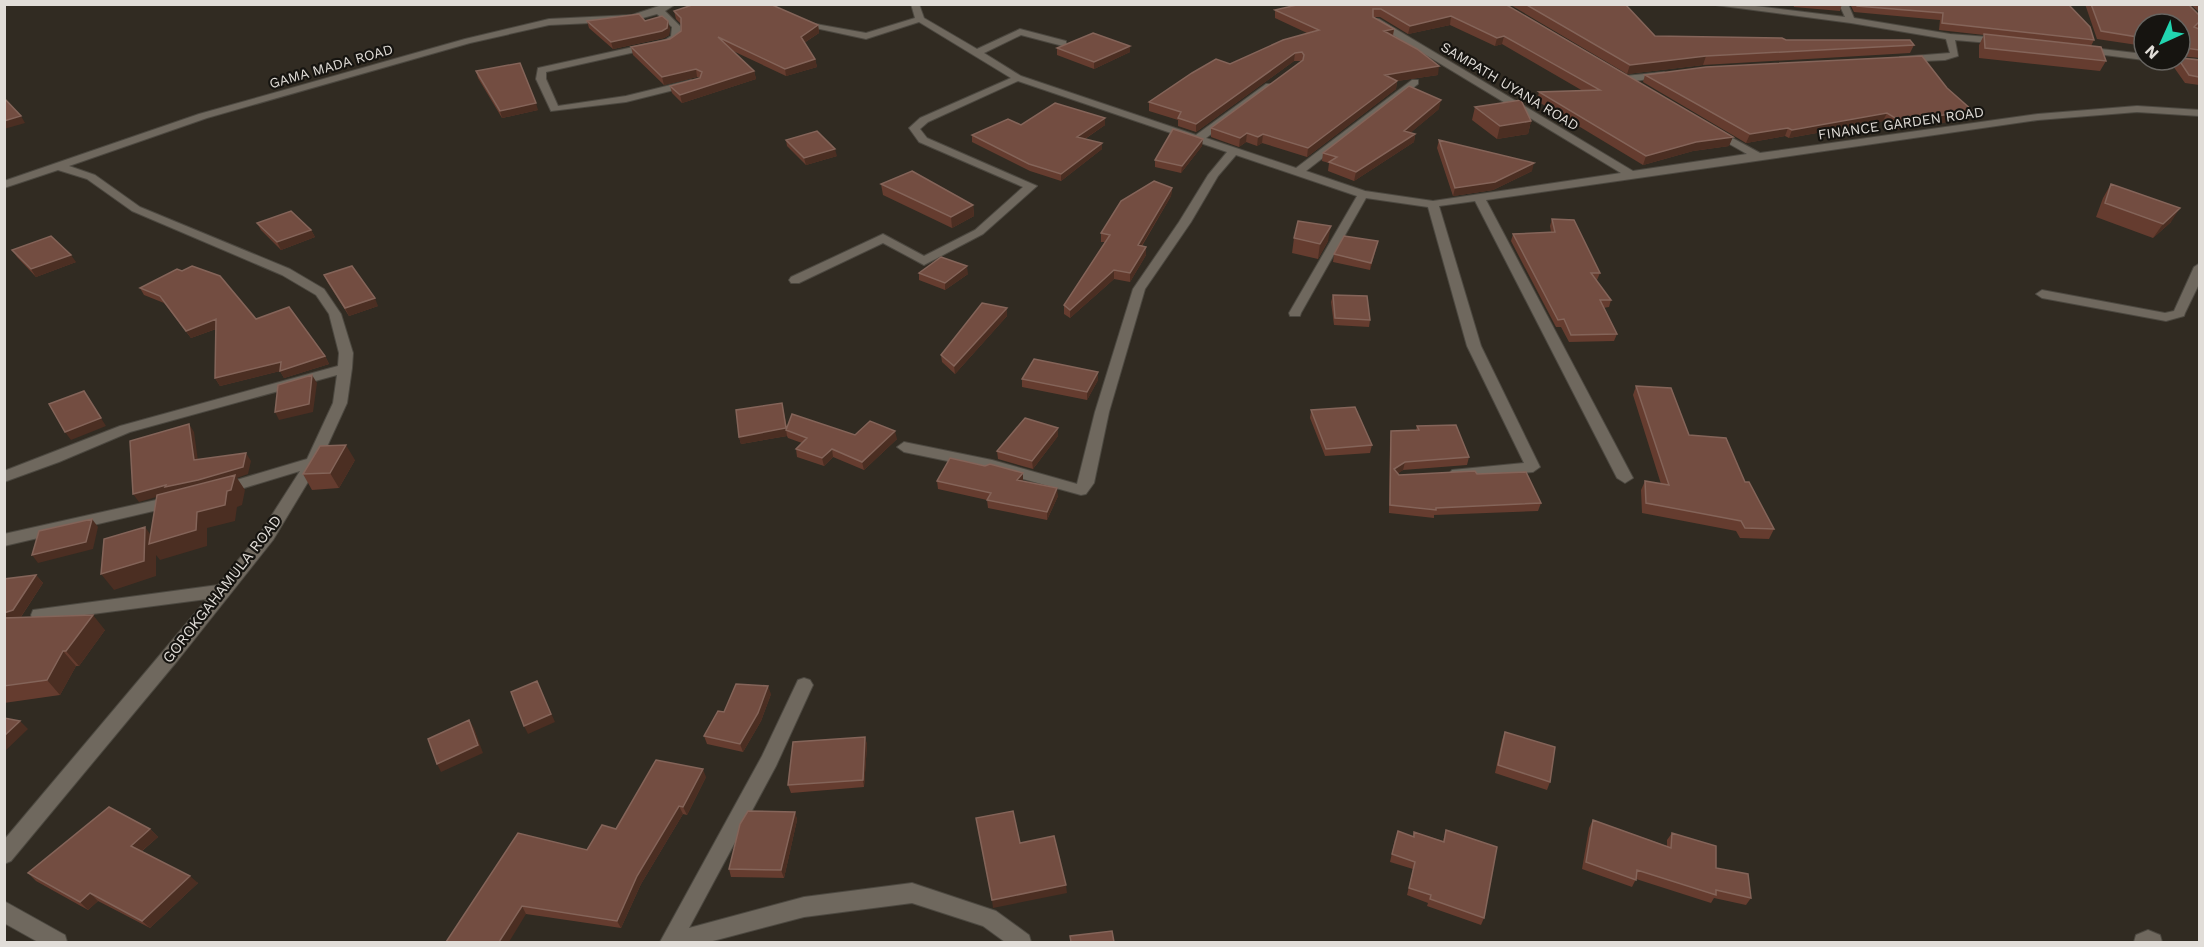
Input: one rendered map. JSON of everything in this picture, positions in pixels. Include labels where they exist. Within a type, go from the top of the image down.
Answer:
[{"type":"street","name":"GAMA MADA ROAD","points":[[4,184],[203,116],[468,42],[549,22],[632,18],[659,11],[672,4]]},
{"type":"street","points":[[810,26],[866,36],[920,19],[915,4]]},
{"type":"street","points":[[1712,4],[1851,20],[1950,37],[2007,42]]},
{"type":"street","points":[[1843,4],[1851,20]]},
{"type":"street","points":[[659,11],[676,26],[676,37],[668,42],[541,70],[541,79],[555,108],[626,99],[698,82]]},
{"type":"street","name":"FINANCE GARDEN ROAD","points":[[920,19],[1018,78],[1362,194],[1433,204],[2038,117],[2137,108],[2199,113]]},
{"type":"street","name":"SAMPATH UYANA ROAD","points":[[1376,21],[1630,174]]},
{"type":"street","points":[[977,53],[1020,32],[1063,43]]},
{"type":"street","points":[[1887,60],[1945,57],[1954,54],[1950,37]]},
{"type":"street","points":[[2074,49],[2132,56]]},
{"type":"street","points":[[1615,74],[1645,91]]},
{"type":"street","points":[[1625,79],[1669,74]]},
{"type":"street","points":[[795,280],[883,238],[924,261],[979,232],[1031,186],[924,140],[914,128],[924,120],[1018,78]]},
{"type":"street","points":[[1197,139],[1279,78]]},
{"type":"street","points":[[1299,172],[1415,82]]},
{"type":"street","points":[[1707,126],[1758,156]]},
{"type":"street","points":[[904,447],[992,465],[1082,490],[1086,483],[1102,412],[1139,289],[1213,175],[1233,151]]},
{"type":"street","name":"GOROKGAHAMULA ROAD","points":[[4,855],[267,536],[313,462],[340,403],[345,368],[346,353],[335,314],[320,292],[286,272],[136,209],[91,177],[57,166]]},
{"type":"street","points":[[1295,313],[1362,194]]},
{"type":"street","points":[[1479,197],[1625,478]]},
{"type":"street","points":[[1433,204],[1474,346],[1533,467],[1448,474]]},
{"type":"street","points":[[2042,294],[2166,317],[2179,313],[2199,267]]},
{"type":"street","points":[[4,477],[125,429],[345,368]]},
{"type":"street","points":[[4,540],[199,496],[313,462]]},
{"type":"street","points":[[39,615],[223,591]]},
{"type":"street","points":[[672,942],[769,760],[804,685]]},
{"type":"street","points":[[672,942],[804,907],[912,893],[989,918],[1021,942]]},
{"type":"street","points":[[4,911],[57,942]]},
{"type":"street","points":[[2144,942],[2148,940],[2152,942]]},
{"type":"building","points":[[695,4],[770,4],[818,25],[801,37],[815,59],[785,69],[718,37],[754,71],[680,95],[670,86],[700,78],[702,72],[696,69],[662,77],[631,47],[670,39],[681,31],[681,18],[674,11]]},
{"type":"building","points":[[1301,4],[1505,4],[1733,137],[1696,142],[1646,156],[1539,92],[1600,90],[1504,36],[1497,38],[1451,16],[1410,26],[1381,9],[1373,9],[1373,17],[1394,29],[1384,31],[1417,49],[1439,66],[1385,75],[1397,81],[1308,148],[1263,134],[1258,137],[1247,133],[1240,138],[1211,128],[1303,60],[1302,52],[1295,53],[1196,124],[1178,118],[1181,112],[1149,102],[1216,59],[1230,64],[1283,40],[1319,30],[1275,10]]},
{"type":"building","points":[[1525,4],[1625,4],[1655,36],[1782,38],[1786,40],[1910,40],[1914,45],[1706,56],[1630,65]]},
{"type":"building","points":[[1856,4],[2068,4],[2090,27],[2094,40],[1942,23],[1943,13],[1857,6]]},
{"type":"building","points":[[2091,4],[2188,4],[2199,15],[2199,22],[2194,27],[2199,29],[2199,50],[2192,49],[2192,12],[2132,12],[2132,36],[2101,31]]},
{"type":"building","points":[[639,14],[645,21],[662,16],[668,21],[667,28],[611,42],[587,21]]},
{"type":"building","points":[[1093,33],[1130,46],[1094,62],[1057,48]]},
{"type":"building","points":[[1984,34],[2101,47],[2106,61],[1985,48]]},
{"type":"building","points":[[1922,56],[1947,88],[1973,111],[1900,121],[1887,113],[1792,130],[1788,128],[1750,134],[1645,75],[1706,67]]},
{"type":"building","points":[[2192,59],[2199,60],[2199,77],[2189,75],[2187,72],[2192,72]]},
{"type":"building","points":[[520,63],[536,103],[500,111],[476,71]]},
{"type":"building","points":[[1409,86],[1441,100],[1404,131],[1415,134],[1356,172],[1329,162],[1337,157],[1323,153]]},
{"type":"building","points":[[4,98],[21,116],[4,121]]},
{"type":"building","points":[[1521,100],[1531,121],[1500,126],[1475,107]]},
{"type":"building","points":[[1055,103],[1105,118],[1077,137],[1102,143],[1061,174],[1029,164],[972,135],[1008,119],[1021,125]]},
{"type":"building","points":[[1173,129],[1203,139],[1182,166],[1155,160]]},
{"type":"building","points":[[817,131],[835,149],[804,158],[786,140]]},
{"type":"building","points":[[1439,140],[1534,163],[1495,182],[1455,188]]},
{"type":"building","points":[[912,171],[973,205],[951,217],[881,184]]},
{"type":"building","points":[[1154,181],[1172,188],[1138,245],[1146,247],[1130,273],[1114,270],[1070,310],[1064,305],[1110,235],[1101,233],[1121,201]]},
{"type":"building","points":[[2111,184],[2180,208],[2163,224],[2105,203]]},
{"type":"building","points":[[291,211],[311,230],[277,242],[257,223]]},
{"type":"building","points":[[1552,219],[1574,220],[1600,273],[1591,273],[1611,300],[1600,300],[1617,334],[1571,335],[1564,319],[1558,320],[1513,234],[1555,232]]},
{"type":"building","points":[[1298,221],[1331,226],[1320,244],[1294,238]]},
{"type":"building","points":[[51,236],[71,255],[31,269],[12,250]]},
{"type":"building","points":[[1344,236],[1378,241],[1371,263],[1334,254]]},
{"type":"building","points":[[941,257],[967,266],[945,283],[919,273]]},
{"type":"building","points":[[192,266],[220,276],[256,319],[289,307],[325,356],[280,371],[281,362],[215,378],[216,319],[186,331],[160,296],[140,288],[177,269],[182,271]]},
{"type":"building","points":[[352,266],[375,298],[345,308],[324,275]]},
{"type":"building","points":[[1333,295],[1367,296],[1370,320],[1335,318]]},
{"type":"building","points":[[982,303],[1007,308],[954,366],[941,355]]},
{"type":"building","points":[[1034,359],[1098,372],[1087,392],[1022,379]]},
{"type":"building","points":[[312,375],[309,404],[275,412],[278,385]]},
{"type":"building","points":[[1636,386],[1671,388],[1689,435],[1726,438],[1745,482],[1749,482],[1774,529],[1745,528],[1741,521],[1646,503],[1645,481],[1669,485]]},
{"type":"building","points":[[84,391],[101,418],[65,432],[49,404]]},
{"type":"building","points":[[782,403],[786,428],[739,437],[736,410]]},
{"type":"building","points":[[1355,407],[1372,445],[1326,449],[1311,410]]},
{"type":"building","points":[[792,414],[855,435],[870,421],[895,431],[862,462],[832,449],[822,458],[796,449],[807,438],[786,430]]},
{"type":"building","points":[[1025,418],[1058,428],[1032,461],[997,451]]},
{"type":"building","points":[[189,424],[194,460],[246,453],[243,467],[198,480],[165,487],[166,485],[133,494],[130,441]]},
{"type":"building","points":[[1456,425],[1469,457],[1405,462],[1394,469],[1399,475],[1475,471],[1477,474],[1526,472],[1541,503],[1436,508],[1436,510],[1390,505],[1391,431],[1419,430],[1417,426]]},
{"type":"building","points":[[346,445],[330,473],[303,474],[320,446]]},
{"type":"building","points":[[950,458],[985,466],[990,464],[1023,473],[1017,480],[1057,488],[1047,512],[987,500],[991,493],[937,481]]},
{"type":"building","points":[[235,475],[231,490],[227,491],[225,505],[197,512],[196,530],[149,544],[157,495]]},
{"type":"building","points":[[92,519],[86,542],[32,555],[39,531]]},
{"type":"building","points":[[145,527],[144,561],[101,574],[104,539]]},
{"type":"building","points":[[36,575],[13,610],[4,613],[4,579]]},
{"type":"building","points":[[93,615],[66,651],[63,651],[47,680],[4,686],[4,618]]},
{"type":"building","points":[[537,681],[551,714],[524,726],[511,692]]},
{"type":"building","points":[[736,684],[768,686],[758,713],[740,744],[704,736],[718,711],[724,712]]},
{"type":"building","points":[[4,718],[20,721],[4,736]]},
{"type":"building","points":[[469,720],[478,745],[437,764],[428,739]]},
{"type":"building","points":[[1505,732],[1555,747],[1550,782],[1498,765]]},
{"type":"building","points":[[865,737],[863,780],[788,785],[793,742]]},
{"type":"building","points":[[656,760],[703,769],[683,807],[679,806],[637,876],[617,921],[522,906],[499,942],[446,942],[518,833],[587,850],[602,825],[616,829]]},
{"type":"building","points":[[109,807],[150,829],[131,846],[190,876],[142,921],[90,893],[80,902],[28,873]]},
{"type":"building","points":[[748,811],[795,812],[781,870],[729,869],[740,824]]},
{"type":"building","points":[[1013,811],[1020,843],[1054,836],[1066,885],[992,900],[976,818]]},
{"type":"building","points":[[1593,820],[1671,848],[1672,833],[1716,846],[1716,868],[1748,874],[1751,898],[1716,890],[1716,895],[1637,870],[1636,880],[1586,862]]},
{"type":"building","points":[[1446,830],[1497,847],[1484,918],[1430,899],[1431,895],[1409,888],[1415,862],[1392,854],[1398,831],[1414,837],[1414,832],[1444,842]]},
{"type":"building","points":[[1112,931],[1114,942],[1071,942],[1070,936]]}]
